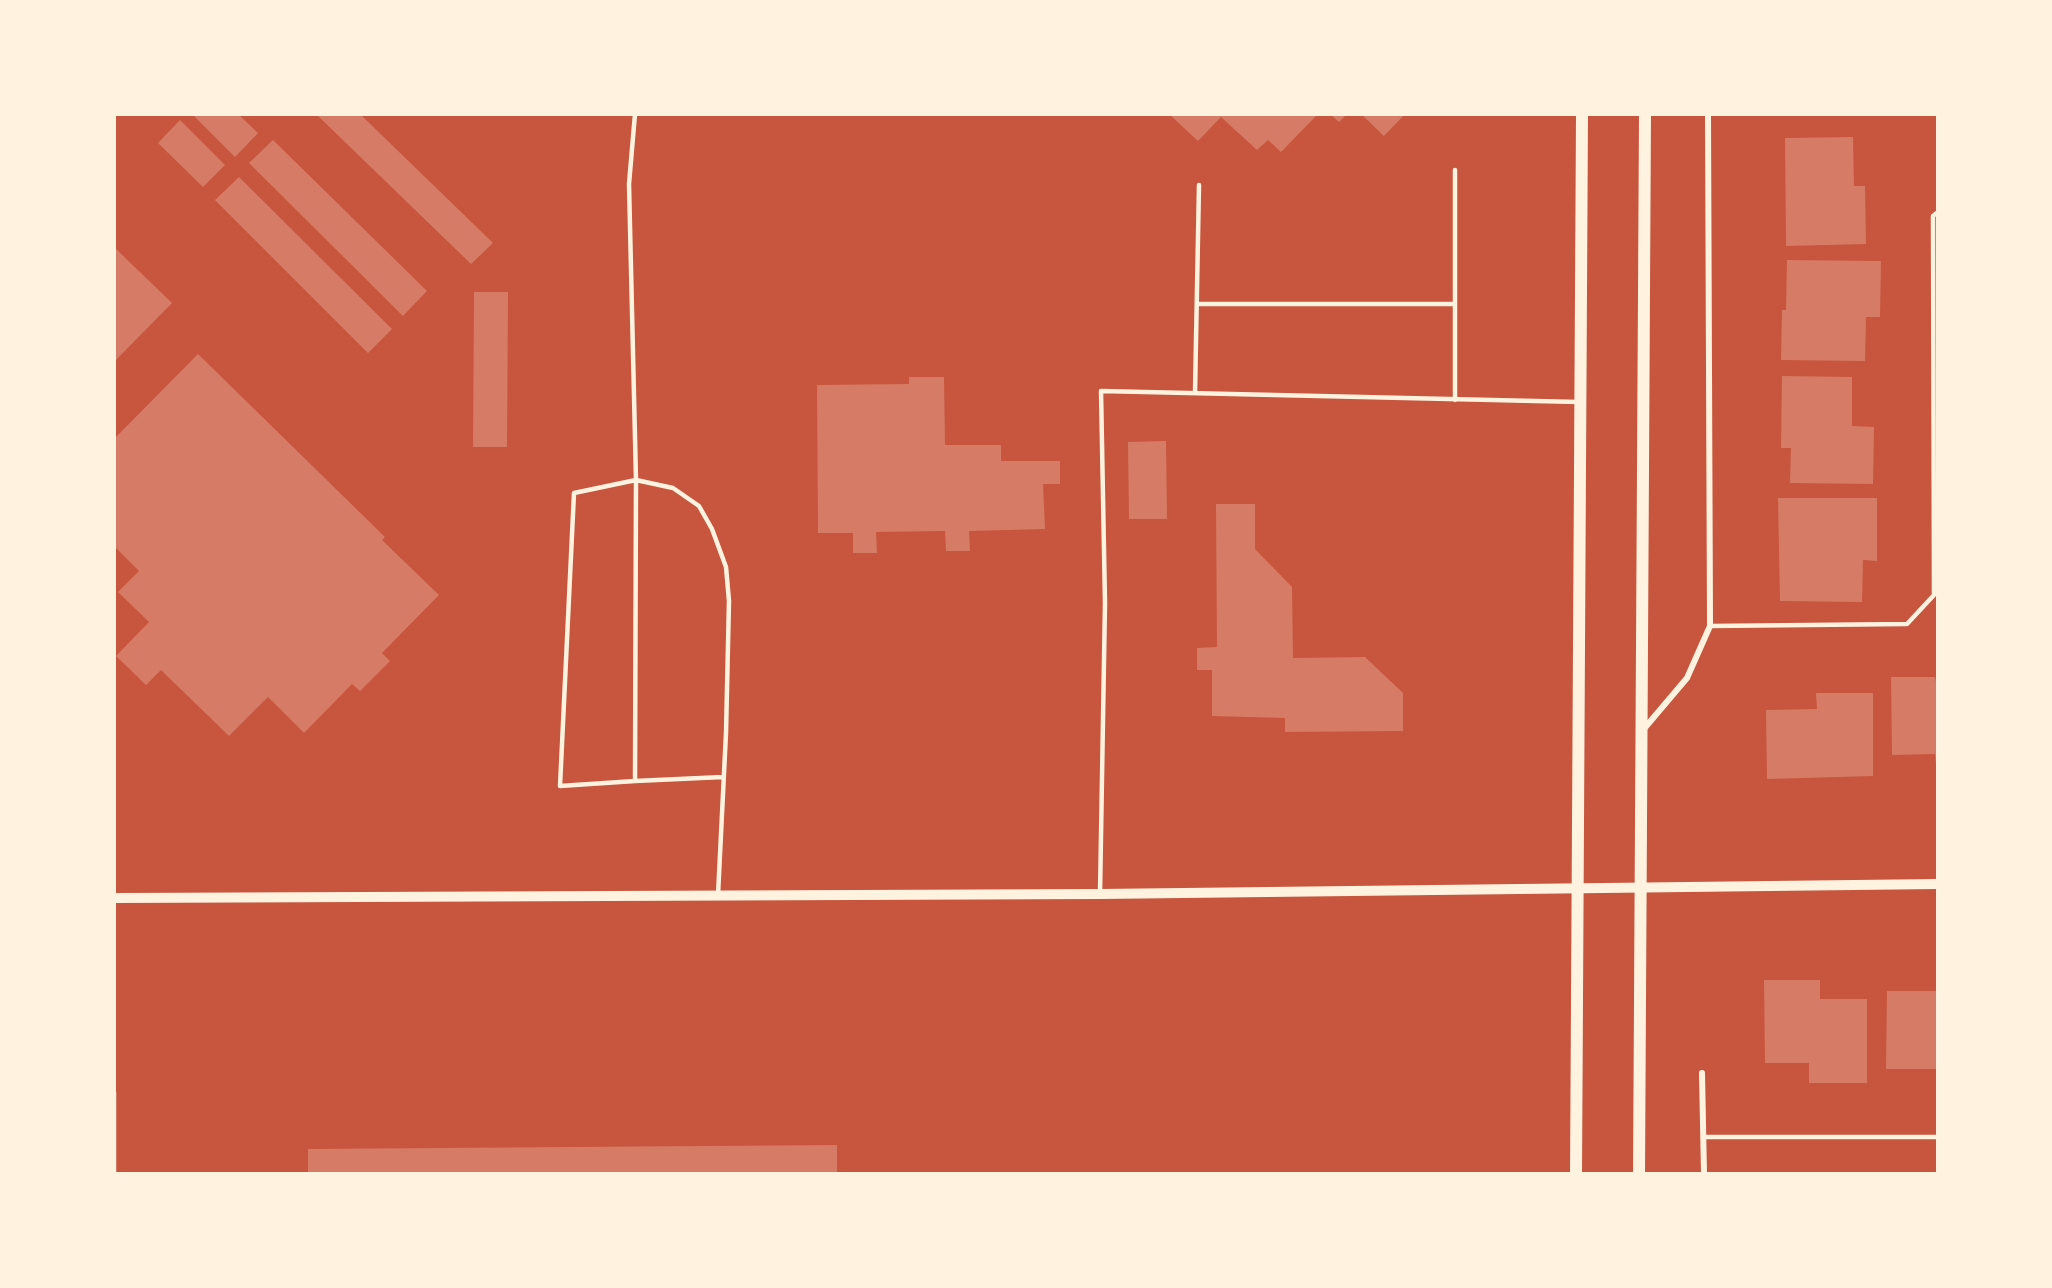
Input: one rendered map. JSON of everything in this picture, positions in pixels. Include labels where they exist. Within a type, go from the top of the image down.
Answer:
[{"type":"main road","points":[[1576,1174],[1582,114]]},
{"type":"main road","points":[[1639,1174],[1645,114]]},
{"type":"street","points":[[1641,733],[1687,678],[1710,626],[1708,114]]},
{"type":"street","points":[[114,898],[1100,894],[1938,884]]},
{"type":"street","points":[[1702,1073],[1704,1174]]},
{"type":"lane","points":[[635,114],[629,184],[636,480],[635,781]]},
{"type":"lane","points":[[1455,170],[1455,400]]},
{"type":"lane","points":[[1195,393],[1199,185]]},
{"type":"lane","points":[[1710,626],[1907,624],[1934,596],[1933,216],[1938,212]]},
{"type":"lane","points":[[1197,304],[1455,304]]},
{"type":"lane","points":[[1100,894],[1105,603],[1101,391],[1580,402]]},
{"type":"lane","points":[[718,895],[723,777],[729,601],[726,567],[712,529],[699,506],[673,488],[636,480],[574,493],[560,786],[723,777]]},
{"type":"lane","points":[[1703,1137],[1938,1137]]},
{"type":"building","points":[[192,114],[238,114],[258,133],[235,157]]},
{"type":"building","points":[[316,114],[360,114],[493,243],[471,264]]},
{"type":"building","points":[[1169,114],[1318,114],[1281,152],[1268,140],[1257,150],[1221,117],[1198,141]]},
{"type":"building","points":[[1330,114],[1347,114],[1339,122]]},
{"type":"building","points":[[1361,114],[1405,114],[1384,136]]},
{"type":"building","points":[[180,120],[225,165],[203,187],[158,143]]},
{"type":"building","points":[[1853,137],[1854,186],[1865,186],[1866,244],[1786,246],[1785,138]]},
{"type":"building","points":[[273,140],[427,291],[403,316],[249,163]]},
{"type":"building","points":[[239,177],[392,329],[368,353],[215,200]]},
{"type":"building","points":[[114,247],[172,303],[114,362]]},
{"type":"building","points":[[1787,260],[1881,261],[1880,317],[1866,317],[1865,361],[1781,360],[1782,310],[1786,310]]},
{"type":"building","points":[[474,292],[508,292],[507,447],[473,447]]},
{"type":"building","points":[[198,354],[385,537],[382,540],[439,595],[382,653],[390,661],[360,691],[352,684],[304,733],[268,697],[229,736],[161,670],[146,685],[116,656],[149,622],[118,592],[139,571],[114,546],[114,435],[116,437]]},
{"type":"building","points":[[1782,376],[1852,377],[1852,426],[1874,427],[1873,484],[1790,483],[1791,448],[1781,448]]},
{"type":"building","points":[[909,377],[944,377],[945,445],[1001,445],[1001,461],[1060,461],[1060,484],[1043,484],[1045,529],[969,531],[970,551],[946,551],[945,531],[876,532],[877,553],[853,553],[853,533],[818,533],[817,385],[909,384]]},
{"type":"building","points":[[1166,441],[1167,519],[1129,519],[1128,442]]},
{"type":"building","points":[[1778,498],[1877,498],[1877,561],[1863,560],[1862,602],[1780,601]]},
{"type":"building","points":[[1216,504],[1255,504],[1255,549],[1292,587],[1293,658],[1365,657],[1403,693],[1403,731],[1285,732],[1285,718],[1212,716],[1212,670],[1197,670],[1197,648],[1217,647]]},
{"type":"building","points":[[1891,677],[1935,677],[1938,691],[1938,782],[1935,754],[1892,755]]},
{"type":"building","points":[[1816,693],[1873,693],[1873,776],[1767,779],[1766,710],[1817,709]]},
{"type":"building","points":[[1764,980],[1820,980],[1820,999],[1867,999],[1867,1083],[1809,1083],[1809,1063],[1765,1063]]},
{"type":"building","points":[[1887,991],[1938,991],[1938,1069],[1886,1069]]},
{"type":"building","points":[[114,1092],[117,1092],[117,1174],[114,1174]]},
{"type":"building","points":[[837,1145],[837,1174],[308,1174],[308,1149]]}]
